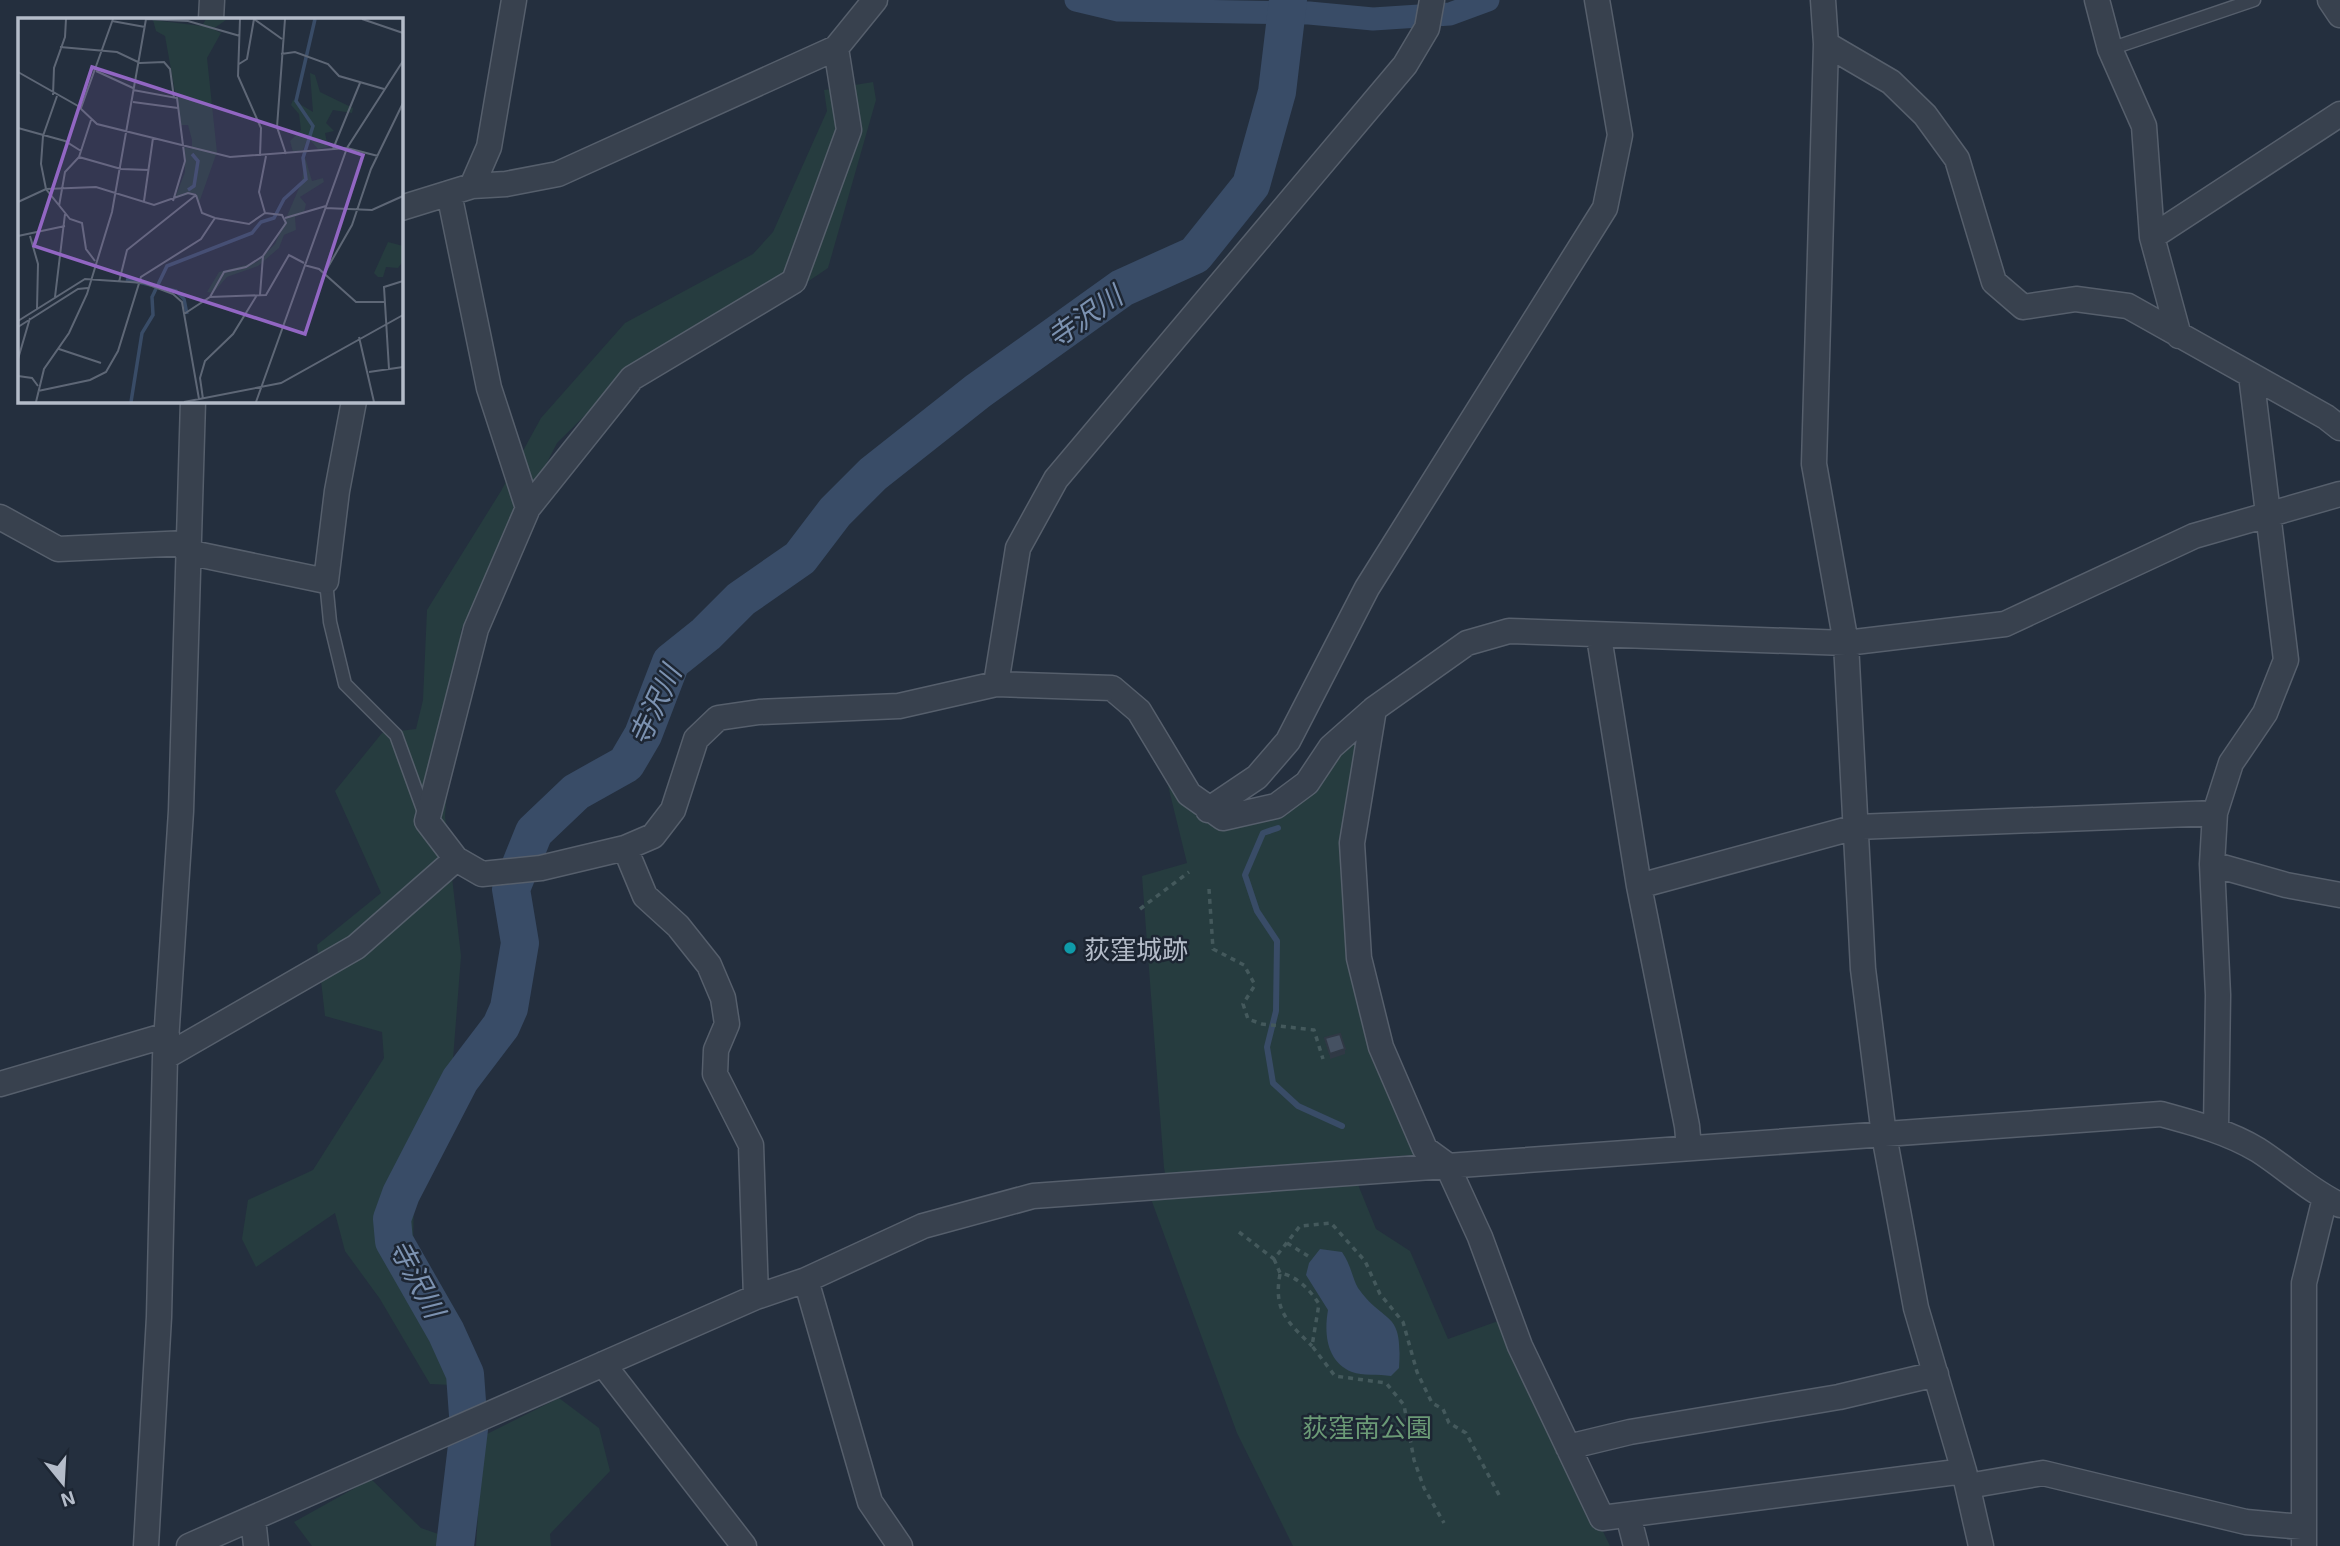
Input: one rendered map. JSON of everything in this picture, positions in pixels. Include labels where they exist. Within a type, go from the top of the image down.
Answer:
[{"type":"street","points":[[211,18],[212,0]]},
{"type":"street","points":[[514,0],[489,147],[461,190],[489,388],[528,508]]},
{"type":"street","points":[[402,208],[461,190],[558,174],[836,48],[875,0]]},
{"type":"street","points":[[996,684],[1018,548],[1056,480],[1405,65],[1427,28],[1432,0]]},
{"type":"street","points":[[1208,810],[1257,777],[1287,741],[1367,588],[1605,208],[1620,135],[1597,0]]},
{"type":"street","points":[[1823,0],[1826,44],[1814,464],[1846,643],[1863,969],[1884,1135],[1916,1308],[1966,1478],[1981,1546]]},
{"type":"street","points":[[2097,0],[2110,49],[2144,126],[2152,237],[2179,335]]},
{"type":"street","points":[[2330,0],[2340,15]]},
{"type":"street","points":[[1826,44],[1891,82],[1925,115],[1956,159],[1994,282],[2023,307],[2076,299],[2128,306],[2340,428]]},
{"type":"street","points":[[836,48],[849,130],[794,281],[632,378],[528,508],[476,629],[428,821],[456,859],[482,874],[541,868],[625,848],[653,836],[673,810],[696,739],[718,718],[760,712],[899,706],[996,684],[1112,688],[1139,712],[1189,794],[1208,810],[1223,818],[1276,806],[1307,783],[1331,747],[1374,709],[1468,643],[1509,631],[1599,637],[1846,643],[2005,624],[2194,536],[2340,494]]},
{"type":"street","points":[[2152,237],[2340,114]]},
{"type":"street","points":[[2216,1129],[2218,995],[2212,864],[2215,814],[2231,763],[2265,713],[2286,660],[2251,375]]},
{"type":"street","points":[[146,1546],[159,1317],[166,1046],[181,811],[193,402]]},
{"type":"street","points":[[2,527],[58,549],[187,548],[326,581],[337,491],[354,402]]},
{"type":"street","points":[[1599,637],[1639,886],[1687,1126],[1689,1148]]},
{"type":"street","points":[[188,1546],[756,1297],[806,1280],[923,1226],[1033,1196],[1447,1165],[2161,1114],[2216,1129],[2258,1150],[2332,1202],[2304,1283],[2303,1536],[2043,1472],[1602,1518],[1520,1346],[1480,1237],[1447,1165],[1425,1149],[1381,1047],[1359,958],[1352,843],[1374,709]]},
{"type":"street","points":[[1639,886],[1856,827],[2215,814]]},
{"type":"street","points":[[625,848],[645,896],[678,926],[709,965],[723,999],[727,1024],[716,1050],[715,1074],[751,1145],[756,1297]]},
{"type":"street","points":[[0,1084],[166,1046],[356,947],[456,859]]},
{"type":"street","points":[[2212,864],[2286,885],[2340,895]]},
{"type":"street","points":[[806,1280],[870,1502],[900,1546]]},
{"type":"street","points":[[603,1364],[744,1546]]},
{"type":"street","points":[[1568,1447],[1630,1432],[1839,1397],[1936,1374]]},
{"type":"street","points":[[1628,1515],[1636,1546]]},
{"type":"street","points":[[253,1518],[256,1546]]},
{"type":"lane","points":[[2110,49],[2255,0]]},
{"type":"lane","points":[[326,581],[330,622],[345,684],[397,735],[428,821]]},
{"type":"path","points":[[1140,909],[1189,872]]},
{"type":"path","points":[[1209,890],[1213,948],[1244,965],[1255,985],[1243,1004],[1248,1019],[1314,1030],[1323,1059]]},
{"type":"path","points":[[1274,1259],[1300,1226],[1331,1223],[1365,1261],[1380,1294],[1403,1322],[1417,1372],[1432,1403],[1443,1409],[1449,1423],[1466,1433],[1499,1494]]},
{"type":"path","points":[[1239,1232],[1274,1259],[1280,1273],[1277,1291],[1283,1317],[1312,1346],[1335,1376],[1386,1383],[1404,1405],[1414,1460],[1424,1488],[1444,1523]]},
{"type":"path","points":[[1287,1243],[1308,1256]]},
{"type":"path","points":[[1280,1273],[1292,1275],[1311,1292],[1319,1304],[1312,1346]]},
{"type":"green space","points":[[873,82],[876,100],[828,268],[712,346],[645,356],[557,443],[461,630],[445,816],[461,956],[452,1072],[414,1189],[413,1254],[449,1320],[453,1385],[430,1384],[380,1299],[345,1251],[335,1213],[256,1267],[242,1239],[248,1200],[313,1170],[384,1058],[382,1032],[325,1016],[317,945],[381,893],[335,791],[382,733],[416,729],[423,700],[427,610],[501,491],[541,418],[625,323],[753,254],[773,232],[827,111],[824,90]]},
{"type":"green space","name":"荻窪南公園","points":[[1360,734],[1351,965],[1423,1154],[1348,1160],[1376,1229],[1410,1251],[1448,1339],[1501,1320],[1610,1546],[1293,1546],[1237,1433],[1151,1199],[1170,1196],[1164,1168],[1142,876],[1187,863],[1162,761],[1184,797],[1286,812],[1335,751]]},
{"type":"green space","points":[[559,1398],[599,1428],[610,1471],[550,1534],[551,1546],[476,1546],[483,1436]]},
{"type":"green space","points":[[371,1479],[421,1528],[473,1546],[312,1546],[294,1522]]},
{"type":"water","points":[[1320,1249],[1342,1252],[1358,1288],[1395,1326],[1399,1368],[1391,1376],[1352,1372],[1343,1367],[1332,1354],[1326,1328],[1328,1310],[1306,1275],[1309,1263]]},
{"type":"building","points":[[1340,1034],[1345,1049],[1330,1054],[1325,1038]]},
{"type":"waterway","name":"寺沢川","points":[[1076,0],[1118,10],[1309,13],[1373,19],[1450,14],[1488,0]]},
{"type":"waterway","name":"寺沢川","points":[[455,1546],[469,1429],[465,1374],[446,1332],[394,1241],[392,1219],[401,1194],[460,1080],[501,1026],[509,1008],[520,943],[511,889],[534,832],[576,792],[626,764],[643,735],[671,662],[706,634],[741,599],[800,558],[835,512],[873,474],[978,391],[1122,288],[1195,255],[1251,185],[1277,92],[1288,0]]},
{"type":"waterway","points":[[1278,828],[1263,833],[1245,875],[1257,911],[1277,941],[1276,1011],[1267,1047],[1273,1083],[1298,1106],[1342,1126]]},
{"type":"place","name":"荻窪城跡","points":[[1070,948]]}]
